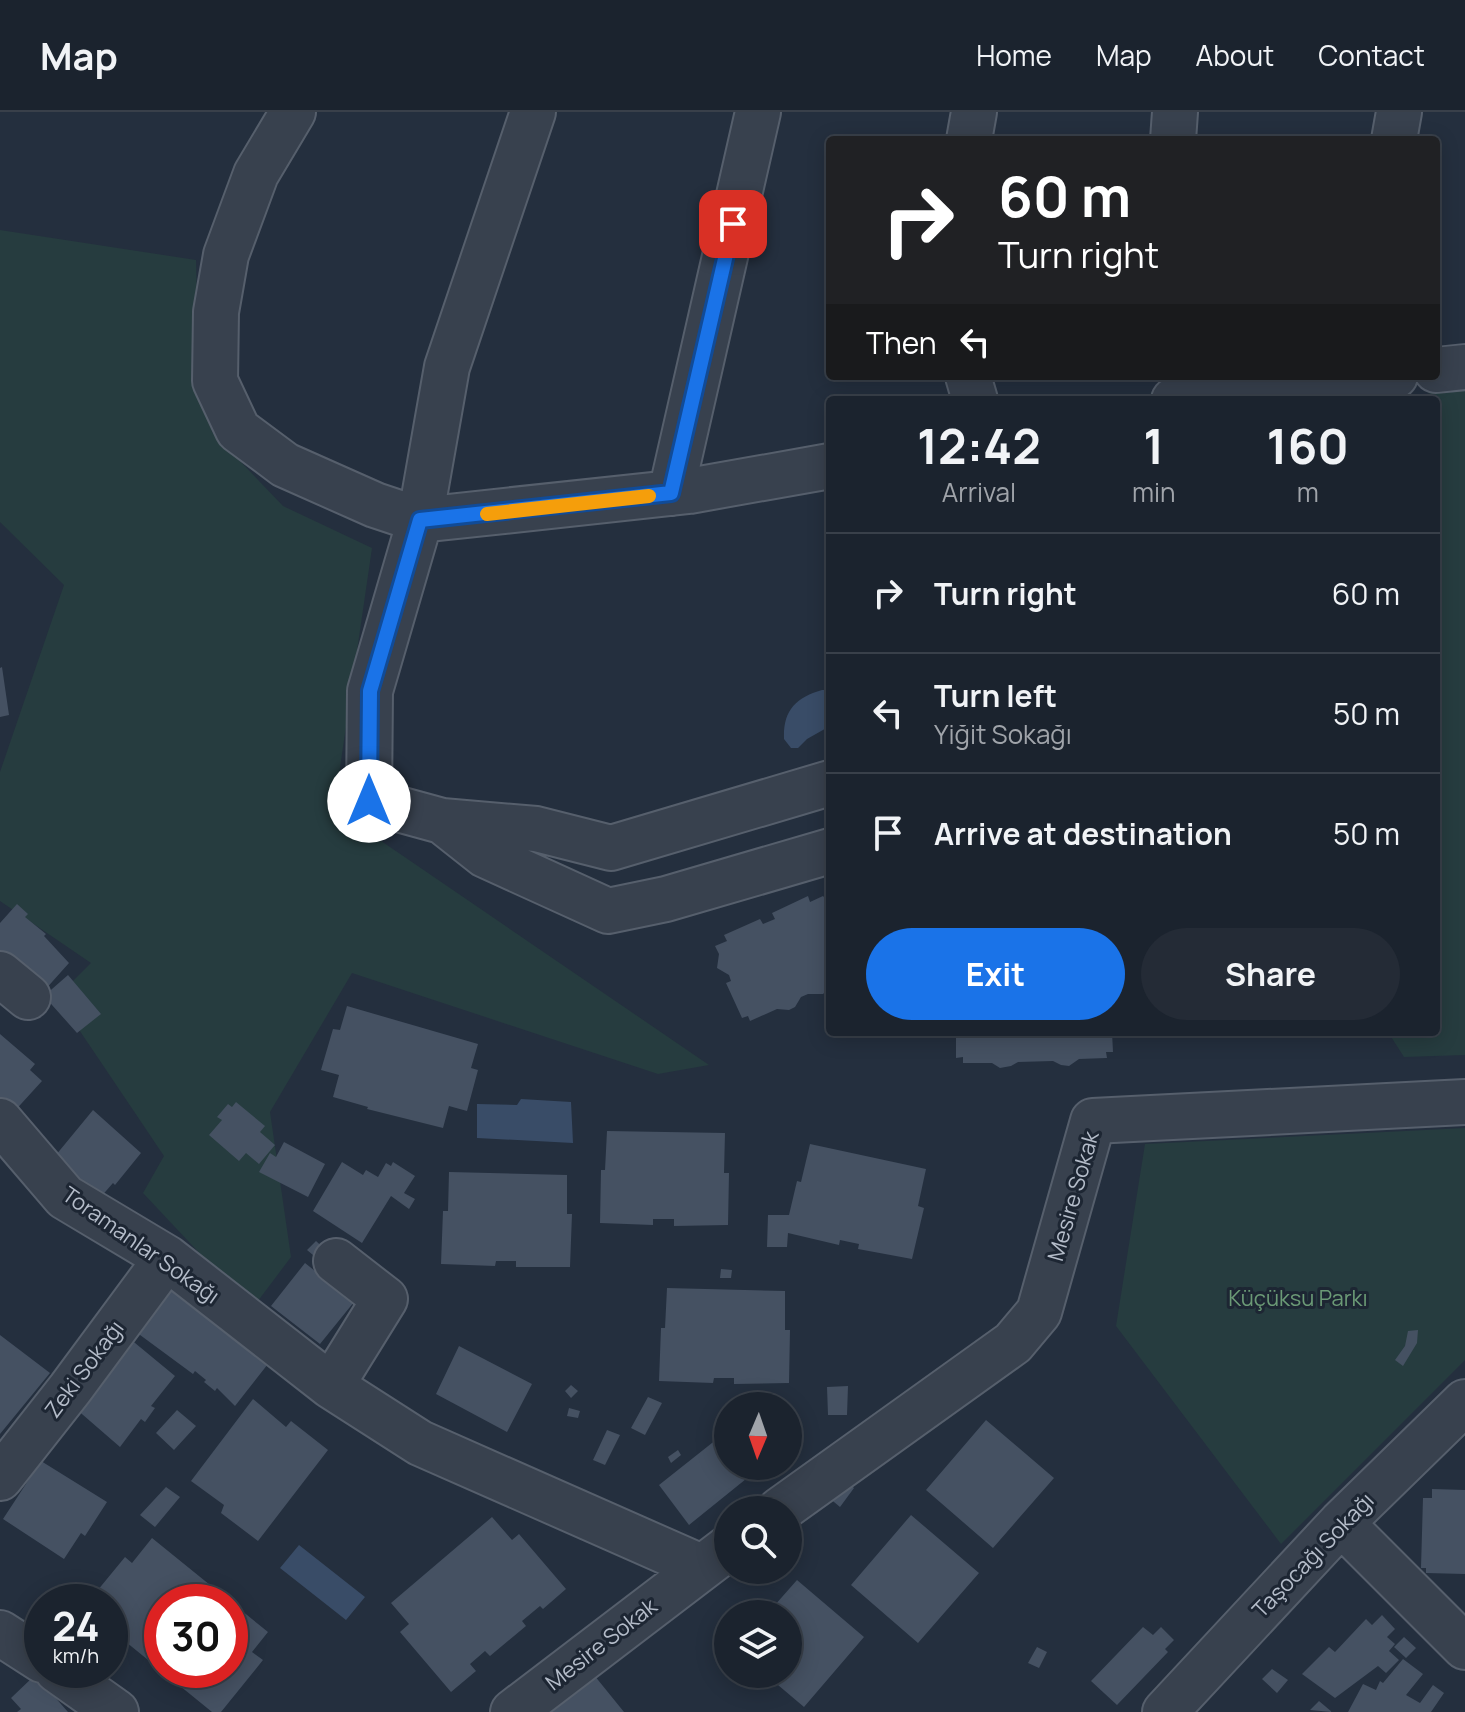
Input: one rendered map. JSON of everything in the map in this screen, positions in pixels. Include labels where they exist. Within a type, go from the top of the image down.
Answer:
[{"type":"street","points":[[293,112],[256,174],[226,255],[216,312],[215,381],[238,430],[285,465],[375,505],[420,520],[671,493],[826,467]]},
{"type":"street","points":[[533,112],[447,367],[420,520],[370,691],[369,801],[442,821],[536,829],[611,848],[826,784]]},
{"type":"street","points":[[671,493],[758,112]]},
{"type":"street","points":[[970,136],[974,112]]},
{"type":"street","points":[[1173,136],[1175,112]]},
{"type":"street","points":[[1395,136],[1399,112]]},
{"type":"street","points":[[1440,370],[1465,367]]},
{"type":"street","points":[[1210,396],[1352,380]]},
{"type":"street","points":[[442,821],[485,855],[608,911],[666,899],[826,852]]},
{"type":"street","name":"Mesire Sokak","points":[[800,1496],[1013,1343],[1039,1312],[1093,1121],[1465,1102]]},
{"type":"street","name":"Toramanlar Sokağı","points":[[0,1121],[65,1197],[167,1258],[331,1386],[420,1443],[714,1557]]},
{"type":"street","name":"Zeki Sokağı","points":[[0,1478],[167,1258]]},
{"type":"street","points":[[331,1386],[385,1299],[336,1261]]},
{"type":"street","name":"Taşocağı Sokağı","points":[[1165,1712],[1341,1523],[1465,1402]]},
{"type":"street","points":[[1341,1523],[1465,1647]]},
{"type":"street","name":"Mesire Sokak","points":[[513,1712],[714,1557]]},
{"type":"street","points":[[0,1633],[24,1648]]},
{"type":"street","points":[[82,1688],[116,1712]]},
{"type":"green space","points":[[0,230],[196,260],[198,349],[212,432],[283,506],[372,548],[335,802],[368,832],[709,1065],[658,1074],[352,973],[270,1112],[291,1257],[252,1309],[143,1193],[164,1156],[57,997],[91,963],[0,901],[0,772],[64,585],[0,522]]},
{"type":"green space","points":[[1465,384],[1465,1055],[1404,1057],[1391,1036],[1440,1036],[1440,396],[1419,396]]},
{"type":"green space","name":"Küçüksu Parkı","points":[[1465,1128],[1465,1360],[1281,1544],[1116,1326],[1145,1144]]},
{"type":"water","points":[[826,690],[826,728],[798,748],[791,748],[784,739],[788,713],[805,697]]},
{"type":"water","points":[[521,1099],[571,1102],[573,1143],[477,1138],[477,1104],[517,1105]]},
{"type":"water","points":[[299,1545],[365,1597],[346,1620],[280,1568]]},
{"type":"building","points":[[0,668],[9,715],[0,717]]},
{"type":"building","points":[[808,896],[810,902],[823,896],[826,899],[826,991],[801,997],[789,1010],[777,1009],[750,1021],[748,1016],[742,1018],[726,983],[731,981],[729,975],[717,968],[719,954],[715,946],[727,941],[724,935],[760,919],[763,924],[775,919],[772,913]]},
{"type":"building","points":[[17,904],[28,914],[25,917],[46,934],[44,936],[69,963],[35,1001],[0,968],[0,923]]},
{"type":"building","points":[[68,975],[101,1014],[77,1033],[44,996]]},
{"type":"building","points":[[347,1006],[478,1044],[471,1068],[478,1070],[467,1111],[449,1106],[443,1128],[333,1097],[339,1075],[321,1070],[333,1029],[340,1030]]},
{"type":"building","points":[[0,1034],[35,1064],[30,1070],[42,1081],[11,1115],[0,1104]]},
{"type":"building","points":[[956,1036],[1112,1036],[1113,1052],[1106,1052],[1107,1058],[1079,1059],[1069,1066],[1053,1061],[1018,1062],[1000,1068],[992,1063],[963,1063],[963,1057],[956,1058]]},
{"type":"building","points":[[236,1102],[265,1126],[260,1132],[275,1145],[259,1164],[246,1153],[239,1161],[209,1135],[222,1120],[217,1117],[228,1104],[232,1107]]},
{"type":"building","points":[[93,1110],[141,1153],[99,1199],[51,1161]]},
{"type":"building","points":[[607,1131],[725,1133],[724,1173],[729,1173],[728,1225],[674,1226],[674,1219],[653,1219],[653,1225],[600,1223],[601,1170],[605,1170]]},
{"type":"building","points":[[284,1142],[325,1164],[308,1197],[259,1172],[270,1153],[276,1157]]},
{"type":"building","points":[[810,1144],[926,1169],[918,1206],[924,1208],[912,1259],[858,1249],[859,1244],[840,1240],[839,1245],[788,1233],[787,1247],[767,1247],[768,1215],[789,1215]]},
{"type":"building","points":[[342,1162],[363,1175],[366,1170],[378,1177],[386,1163],[391,1166],[393,1162],[415,1176],[404,1193],[415,1199],[409,1209],[391,1196],[362,1243],[313,1211]]},
{"type":"building","points":[[449,1172],[567,1175],[567,1214],[572,1214],[570,1267],[516,1267],[516,1261],[496,1261],[495,1266],[441,1264],[443,1211],[448,1211]]},
{"type":"building","points":[[316,1241],[328,1252],[319,1260],[307,1250]]},
{"type":"building","points":[[305,1263],[354,1302],[320,1344],[271,1306]]},
{"type":"building","points":[[721,1269],[732,1270],[731,1278],[720,1278]]},
{"type":"building","points":[[175,1281],[275,1355],[235,1406],[195,1371],[193,1374],[136,1332]]},
{"type":"building","points":[[667,1288],[785,1291],[785,1330],[790,1330],[789,1383],[734,1384],[734,1378],[714,1378],[713,1383],[659,1381],[661,1328],[665,1328]]},
{"type":"building","points":[[1418,1330],[1417,1343],[1403,1366],[1395,1360],[1405,1346],[1408,1331]]},
{"type":"building","points":[[0,1335],[50,1373],[0,1434]]},
{"type":"building","points":[[129,1338],[175,1376],[151,1406],[155,1408],[145,1422],[141,1419],[120,1447],[75,1408]]},
{"type":"building","points":[[459,1346],[532,1384],[507,1432],[436,1394]]},
{"type":"building","points":[[571,1385],[578,1391],[571,1398],[565,1391]]},
{"type":"building","points":[[848,1386],[847,1415],[828,1415],[827,1387]]},
{"type":"building","points":[[648,1397],[662,1403],[645,1435],[631,1428]]},
{"type":"building","points":[[253,1399],[286,1427],[291,1421],[328,1450],[258,1541],[221,1513],[224,1505],[191,1481]]},
{"type":"building","points":[[569,1408],[580,1411],[578,1418],[567,1416]]},
{"type":"building","points":[[177,1410],[196,1426],[174,1450],[156,1433]]},
{"type":"building","points":[[986,1420],[1054,1478],[993,1548],[926,1490]]},
{"type":"building","points":[[607,1430],[620,1435],[605,1465],[593,1460]]},
{"type":"building","points":[[714,1441],[714,1480],[745,1480],[725,1496],[714,1496],[714,1505],[689,1525],[659,1485]]},
{"type":"building","points":[[678,1450],[681,1455],[671,1463],[668,1457]]},
{"type":"building","points":[[41,1461],[107,1502],[85,1536],[81,1533],[64,1559],[3,1519]]},
{"type":"building","points":[[848,1482],[854,1488],[840,1507],[828,1497]]},
{"type":"building","points":[[166,1487],[180,1497],[155,1527],[140,1515]]},
{"type":"building","points":[[1432,1489],[1465,1490],[1465,1574],[1426,1573],[1426,1568],[1421,1568],[1423,1498],[1432,1498]]},
{"type":"building","points":[[911,1515],[979,1573],[918,1643],[851,1585]]},
{"type":"building","points":[[492,1517],[512,1540],[519,1534],[566,1589],[543,1609],[540,1606],[522,1621],[526,1626],[490,1656],[485,1651],[470,1664],[476,1671],[451,1692],[400,1632],[409,1624],[391,1603]]},
{"type":"building","points":[[152,1538],[209,1584],[144,1584],[144,1657],[128,1644],[128,1584],[103,1584],[125,1557],[132,1563]]},
{"type":"building","points":[[793,1584],[802,1584],[864,1637],[804,1707],[782,1688],[802,1688],[802,1600],[779,1600]]},
{"type":"building","points":[[1382,1615],[1395,1629],[1387,1637],[1395,1644],[1389,1651],[1399,1660],[1386,1673],[1378,1666],[1335,1698],[1302,1674],[1329,1647],[1335,1652],[1366,1619],[1372,1625]]},
{"type":"building","points":[[248,1616],[268,1632],[252,1652],[263,1660],[248,1679]]},
{"type":"building","points":[[1143,1627],[1153,1635],[1161,1627],[1174,1640],[1165,1649],[1168,1652],[1117,1705],[1091,1681]]},
{"type":"building","points":[[1404,1637],[1416,1648],[1406,1658],[1394,1647]]},
{"type":"building","points":[[1037,1647],[1047,1652],[1039,1668],[1028,1663]]},
{"type":"building","points":[[1403,1659],[1423,1674],[1406,1695],[1420,1703],[1433,1685],[1444,1693],[1431,1712],[1348,1712],[1363,1684],[1376,1690],[1380,1681],[1383,1683]]},
{"type":"building","points":[[1272,1669],[1288,1680],[1277,1693],[1262,1679]]},
{"type":"building","points":[[594,1675],[624,1712],[551,1712],[570,1694]]},
{"type":"building","points":[[24,1686],[47,1688],[68,1712],[17,1712],[21,1709],[11,1698]]},
{"type":"building","points":[[183,1688],[240,1688],[221,1712],[212,1712]]},
{"type":"building","points":[[1319,1701],[1332,1712],[1310,1710]]},
{"type":"slow traffic","points":[[487,514],[649,496]]},
{"type":"route","points":[[369,801],[370,691],[420,520],[671,493],[733,224]]}]
